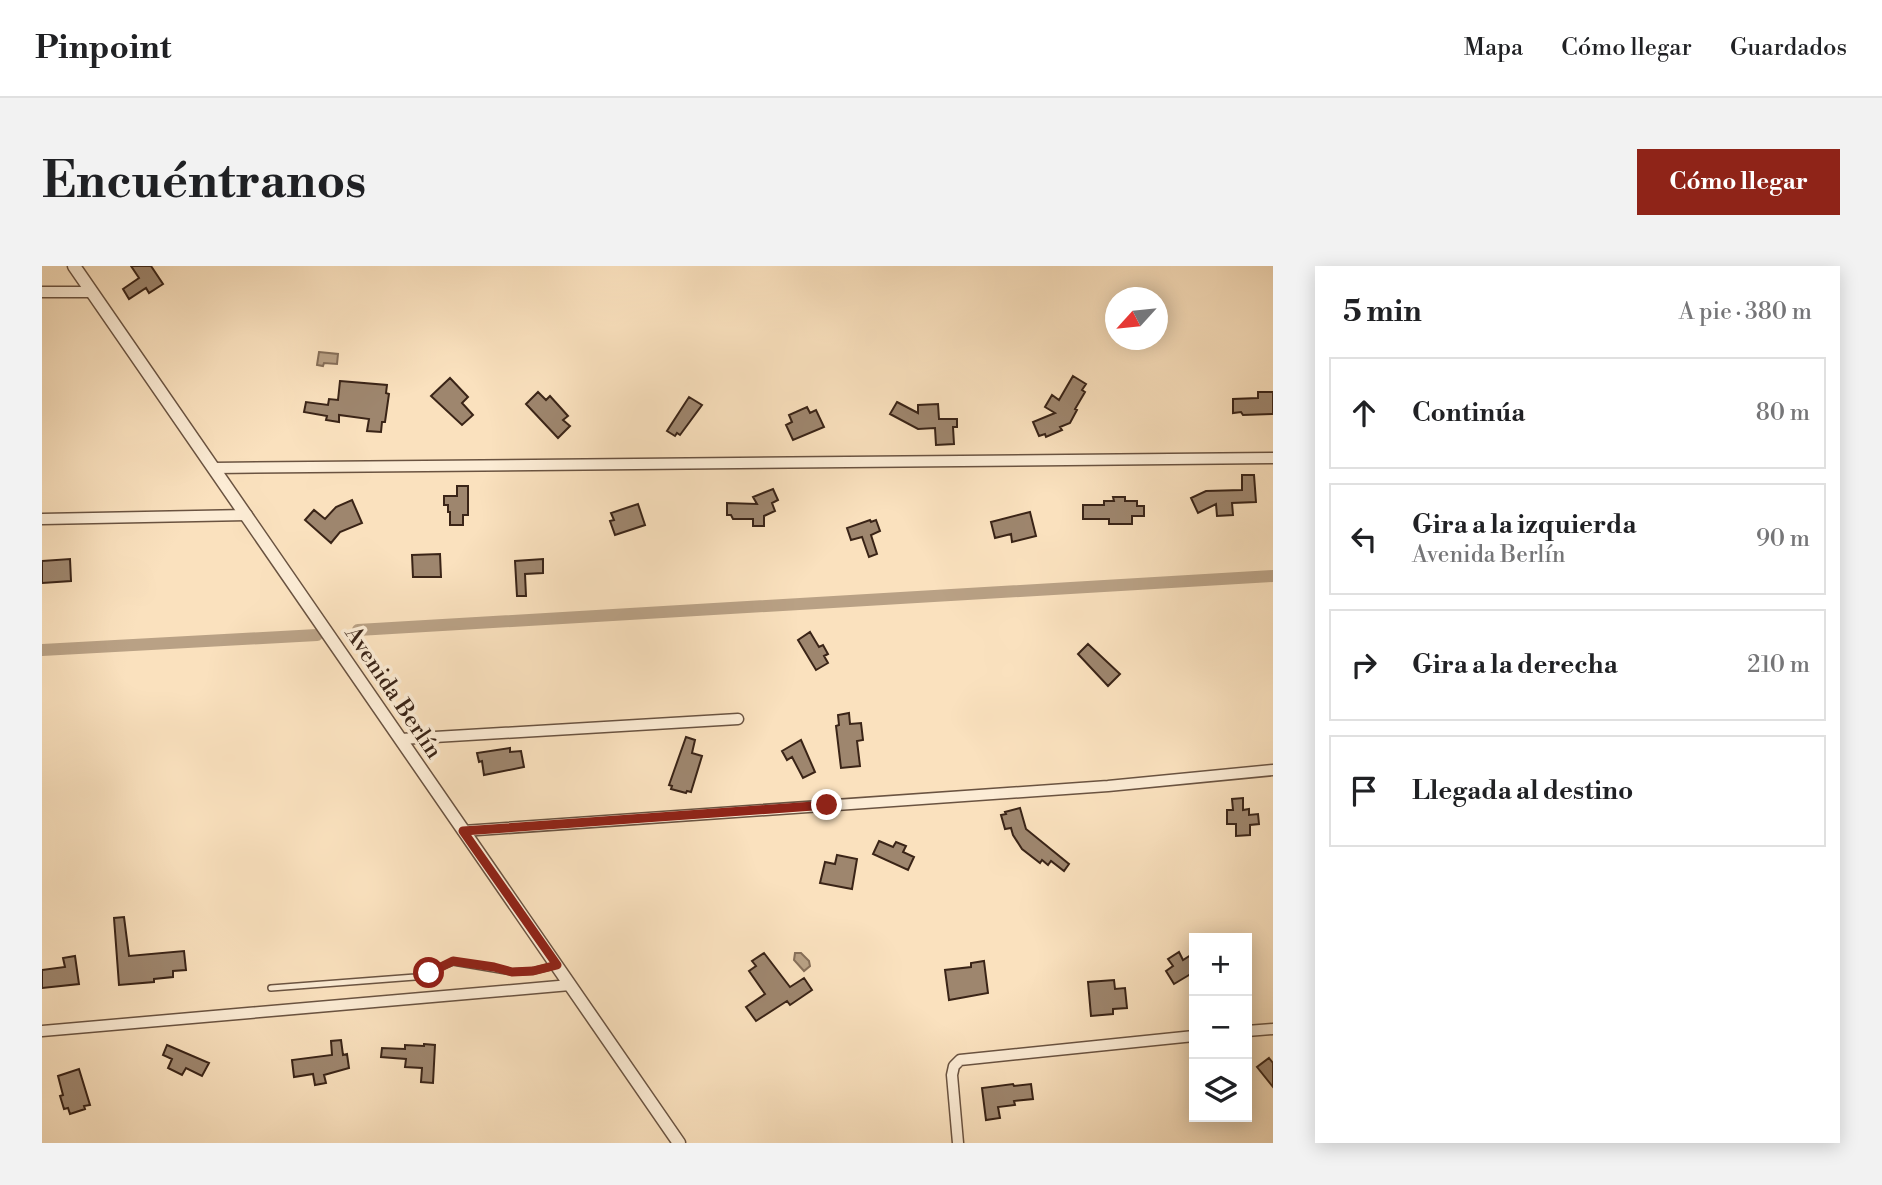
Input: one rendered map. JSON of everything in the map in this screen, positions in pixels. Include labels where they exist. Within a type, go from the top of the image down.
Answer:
[{"type":"street","name":"Avenida Berlín","points":[[74,266],[679,1143]]},
{"type":"street","points":[[42,292],[92,292]]},
{"type":"street","points":[[214,468],[1273,458]]},
{"type":"street","points":[[42,519],[247,515]]},
{"type":"street","points":[[401,739],[738,719]]},
{"type":"street","points":[[463,831],[1108,786],[1273,771]]},
{"type":"street","points":[[42,1031],[570,985]]},
{"type":"street","points":[[1252,1031],[1273,1029]]},
{"type":"street","points":[[958,1143],[952,1075],[954,1066],[960,1060],[1189,1037]]},
{"type":"lane","points":[[271,988],[415,977],[453,961],[512,972],[533,971],[557,965]]},
{"type":"shaded area","points":[[319,352],[338,354],[337,364],[317,365]]},
{"type":"shaded area","points":[[795,953],[801,953],[809,961],[810,966],[804,971],[794,960]]},
{"type":"building","points":[[131,266],[151,266],[163,284],[149,293],[146,288],[129,299],[123,289],[139,278]]},
{"type":"building","points":[[1073,376],[1086,384],[1082,390],[1085,392],[1070,423],[1046,437],[1045,434],[1039,436],[1033,422],[1055,413],[1045,407],[1052,395],[1059,400]]},
{"type":"building","points":[[450,378],[468,397],[462,403],[473,415],[462,425],[431,396]]},
{"type":"building","points":[[340,381],[387,385],[386,393],[389,394],[381,432],[367,431],[369,419],[339,415],[339,422],[326,420],[327,416],[304,412],[306,402],[328,405],[329,399],[338,400]]},
{"type":"building","points":[[538,392],[546,400],[550,396],[568,416],[563,420],[570,426],[558,438],[526,404]]},
{"type":"building","points":[[1258,392],[1273,392],[1273,414],[1233,413],[1233,399],[1258,398]]},
{"type":"building","points":[[689,397],[702,405],[680,435],[677,433],[675,436],[667,431]]},
{"type":"building","points":[[897,402],[918,413],[918,405],[938,404],[939,419],[957,419],[957,427],[953,427],[954,444],[936,445],[935,428],[918,429],[890,414]]},
{"type":"building","points":[[807,407],[810,413],[816,410],[824,427],[793,440],[786,425],[792,422],[789,415]]},
{"type":"building","points":[[1242,475],[1254,475],[1256,502],[1232,503],[1233,515],[1217,516],[1216,504],[1198,513],[1191,498],[1206,491],[1242,490]]},
{"type":"building","points":[[457,486],[468,486],[468,515],[463,515],[463,525],[450,525],[450,512],[448,505],[444,505],[444,496],[457,496]]},
{"type":"building","points":[[773,489],[778,500],[772,503],[775,511],[764,516],[764,526],[753,526],[753,519],[733,519],[731,515],[727,515],[727,503],[757,504],[753,497]]},
{"type":"building","points":[[1113,497],[1137,501],[1137,506],[1144,506],[1144,516],[1132,516],[1132,524],[1109,524],[1109,519],[1083,519],[1083,505],[1104,505],[1104,501],[1114,501]]},
{"type":"building","points":[[352,500],[362,523],[340,532],[331,543],[305,520],[314,510],[325,519],[336,507]]},
{"type":"building","points":[[638,504],[645,525],[615,535],[610,521],[614,520],[611,513]]},
{"type":"building","points":[[1030,512],[1036,536],[1012,542],[1011,534],[995,538],[991,522]]},
{"type":"building","points":[[876,520],[880,531],[871,535],[877,554],[869,557],[862,537],[851,540],[847,528]]},
{"type":"building","points":[[440,554],[441,577],[413,577],[412,555]]},
{"type":"building","points":[[70,559],[71,581],[42,583],[42,561]]},
{"type":"building","points":[[543,559],[543,573],[525,574],[526,596],[517,596],[515,561]]},
{"type":"building","points":[[810,632],[819,647],[823,645],[828,654],[824,656],[828,663],[816,670],[798,640]]},
{"type":"building","points":[[1088,644],[1120,674],[1108,686],[1078,654]]},
{"type":"building","points":[[849,713],[850,724],[861,723],[863,740],[857,741],[860,766],[841,768],[836,726],[839,725],[838,715]]},
{"type":"building","points":[[686,737],[695,740],[692,753],[702,756],[691,792],[686,793],[671,789],[672,786],[669,785]]},
{"type":"building","points":[[801,740],[815,772],[803,778],[792,757],[787,760],[782,751]]},
{"type":"building","points":[[510,748],[510,752],[521,751],[524,767],[484,775],[482,761],[479,762],[477,753]]},
{"type":"building","points":[[1243,798],[1243,810],[1249,809],[1249,815],[1258,814],[1259,824],[1250,825],[1250,835],[1236,836],[1236,824],[1227,824],[1227,810],[1233,810],[1232,799]]},
{"type":"building","points":[[1020,808],[1026,829],[1069,864],[1064,871],[1051,861],[1048,865],[1042,860],[1040,863],[1022,849],[1011,828],[1005,829],[1001,815]]},
{"type":"building","points":[[879,841],[893,847],[896,842],[906,846],[903,852],[914,857],[908,870],[873,854]]},
{"type":"building","points":[[837,855],[857,859],[852,889],[820,883],[825,862],[835,864]]},
{"type":"building","points":[[124,917],[129,956],[184,951],[186,970],[173,971],[173,977],[154,979],[154,982],[119,985],[114,918]]},
{"type":"building","points":[[1179,952],[1183,960],[1189,956],[1189,975],[1174,984],[1166,971],[1173,966],[1168,959]]},
{"type":"building","points":[[764,953],[790,987],[804,978],[812,990],[790,1005],[787,1001],[756,1021],[746,1007],[765,994],[749,971],[756,966],[752,961]]},
{"type":"building","points":[[75,956],[79,984],[42,988],[42,970],[65,967],[63,958]]},
{"type":"building","points":[[984,961],[988,993],[949,1000],[945,970],[971,967],[971,963]]},
{"type":"building","points":[[1114,980],[1115,989],[1125,988],[1127,1008],[1113,1009],[1113,1014],[1091,1016],[1088,982]]},
{"type":"building","points":[[341,1040],[343,1055],[347,1054],[349,1068],[324,1075],[326,1083],[315,1085],[313,1074],[294,1077],[292,1060],[332,1055],[331,1041]]},
{"type":"building","points":[[167,1045],[209,1063],[202,1076],[186,1068],[182,1075],[168,1068],[172,1059],[163,1055]]},
{"type":"building","points":[[405,1045],[435,1045],[433,1083],[421,1082],[422,1068],[405,1067],[406,1059],[381,1057],[382,1048],[405,1049]]},
{"type":"building","points":[[1269,1058],[1273,1063],[1273,1087],[1257,1067]]},
{"type":"building","points":[[79,1069],[90,1105],[70,1114],[68,1108],[64,1109],[58,1076]]},
{"type":"building","points":[[1031,1084],[1033,1099],[1014,1101],[1015,1105],[998,1107],[1000,1118],[986,1120],[982,1088]]},
{"type":"waterway","points":[[358,630],[1273,576]]},
{"type":"waterway","points":[[42,650],[317,635]]},
{"type":"route","points":[[429,973],[453,961],[512,972],[533,971],[557,965],[463,831],[827,805]]}]
